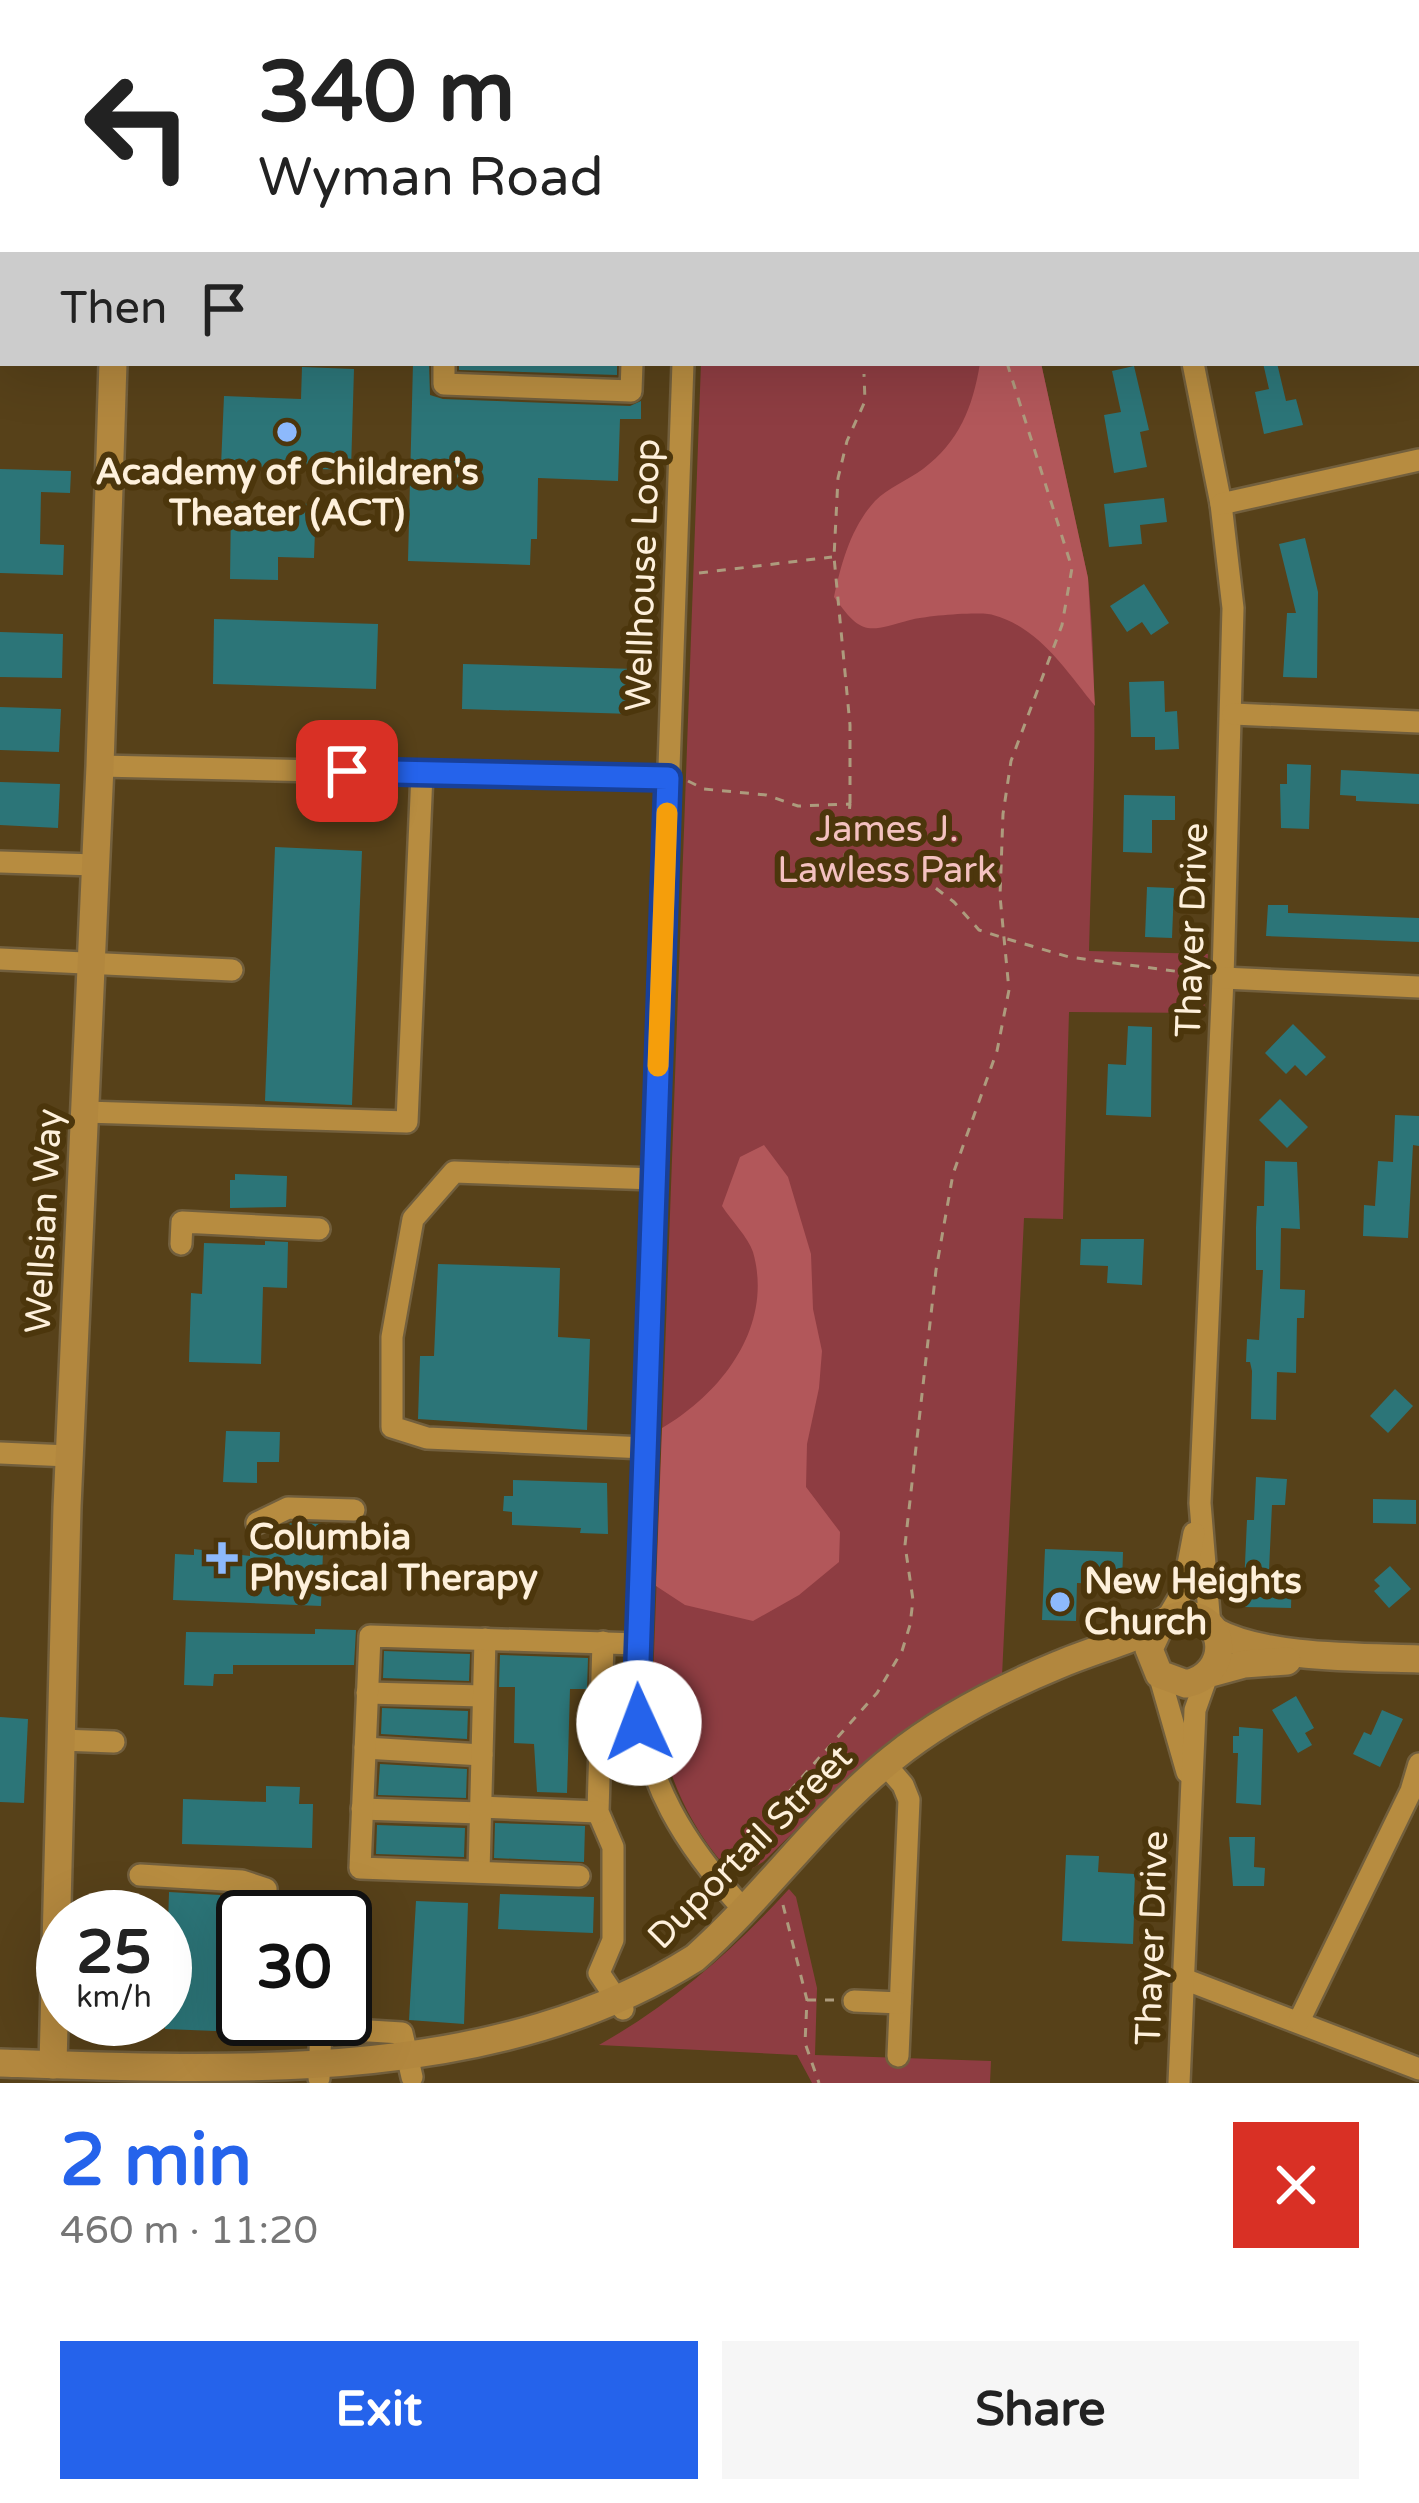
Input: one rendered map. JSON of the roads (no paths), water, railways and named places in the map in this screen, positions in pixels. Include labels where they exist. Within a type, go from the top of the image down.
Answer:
[{"type":"main road","name":"Wellsian Way","points":[[61,1890],[69,1456],[113,366]]},
{"type":"main road","points":[[1339,1657],[1247,1644],[1188,1615],[1163,1622],[1149,1649],[1157,1672],[1186,1684],[1255,1663],[1339,1657],[1419,1659]]},
{"type":"main road","name":"Duportail Street","points":[[0,2063],[53,2074],[412,2077],[460,2071],[562,2041],[623,2009],[694,1959],[885,1764],[950,1718],[1053,1666],[1163,1622]]},
{"type":"main road","points":[[1209,1674],[1219,1657],[1212,1628]]},
{"type":"main road","name":"Duportail Street","points":[[994,1695],[1091,1666],[1123,1662],[1157,1672]]},
{"type":"street","points":[[445,366],[444,384],[631,391],[632,366]]},
{"type":"street","name":"Wellhouse Loop","points":[[683,366],[639,1723],[658,1789],[691,1847],[743,1910]]},
{"type":"street","name":"Thayer Drive","points":[[1194,366],[1221,504],[1233,608],[1233,714],[1215,977],[1200,1503],[1212,1628]]},
{"type":"street","points":[[1221,504],[1419,460]]},
{"type":"street","points":[[1233,714],[1419,722]]},
{"type":"street","points":[[100,766],[668,778]]},
{"type":"street","points":[[85,1112],[407,1122],[422,773]]},
{"type":"street","points":[[0,862],[95,865]]},
{"type":"street","points":[[0,959],[232,970]]},
{"type":"street","points":[[1215,977],[1419,987]]},
{"type":"street","points":[[645,1448],[427,1438],[392,1427],[392,1337],[413,1219],[454,1172],[655,1179]]},
{"type":"street","points":[[181,1244],[182,1222],[319,1229]]},
{"type":"street","points":[[0,1453],[69,1456]]},
{"type":"street","name":"Thayer Drive","points":[[1163,1622],[1183,1591],[1200,1503]]},
{"type":"street","points":[[256,1522],[288,1508],[354,1510]]},
{"type":"street","points":[[579,1876],[360,1868],[370,1636],[638,1644]]},
{"type":"street","points":[[479,1872],[485,1639]]},
{"type":"street","points":[[603,1642],[598,1812],[613,1847],[613,1940],[599,1972],[623,2009]]},
{"type":"street","name":"Thayer Drive","points":[[1157,1672],[1173,1715],[1191,1796]]},
{"type":"street","name":"Thayer Drive","points":[[1179,2083],[1196,1701],[1209,1674]]},
{"type":"street","points":[[367,1693],[484,1696]]},
{"type":"street","points":[[62,1740],[114,1742]]},
{"type":"street","points":[[365,1748],[482,1755]]},
{"type":"street","points":[[885,1764],[898,1777],[909,1800],[898,2056]]},
{"type":"street","points":[[1299,2021],[1411,1791],[1419,1764]]},
{"type":"street","points":[[362,1809],[598,1812]]},
{"type":"street","points":[[140,1875],[242,1881],[266,1889]]},
{"type":"street","points":[[1184,1979],[1419,2069]]},
{"type":"street","points":[[854,2001],[900,2003]]},
{"type":"street","points":[[319,2078],[321,2028],[402,2033],[412,2077]]},
{"type":"place","name":"Academy of Children's Theater (ACT)","points":[[287,432]]},
{"type":"place","name":"Columbia Physical Therapy","points":[[222,1558]]},
{"type":"place","name":"New Heights Church","points":[[1060,1602]]},
{"type":"park label","name":"James J. Lawless Park","points":[[887,850]]}]
